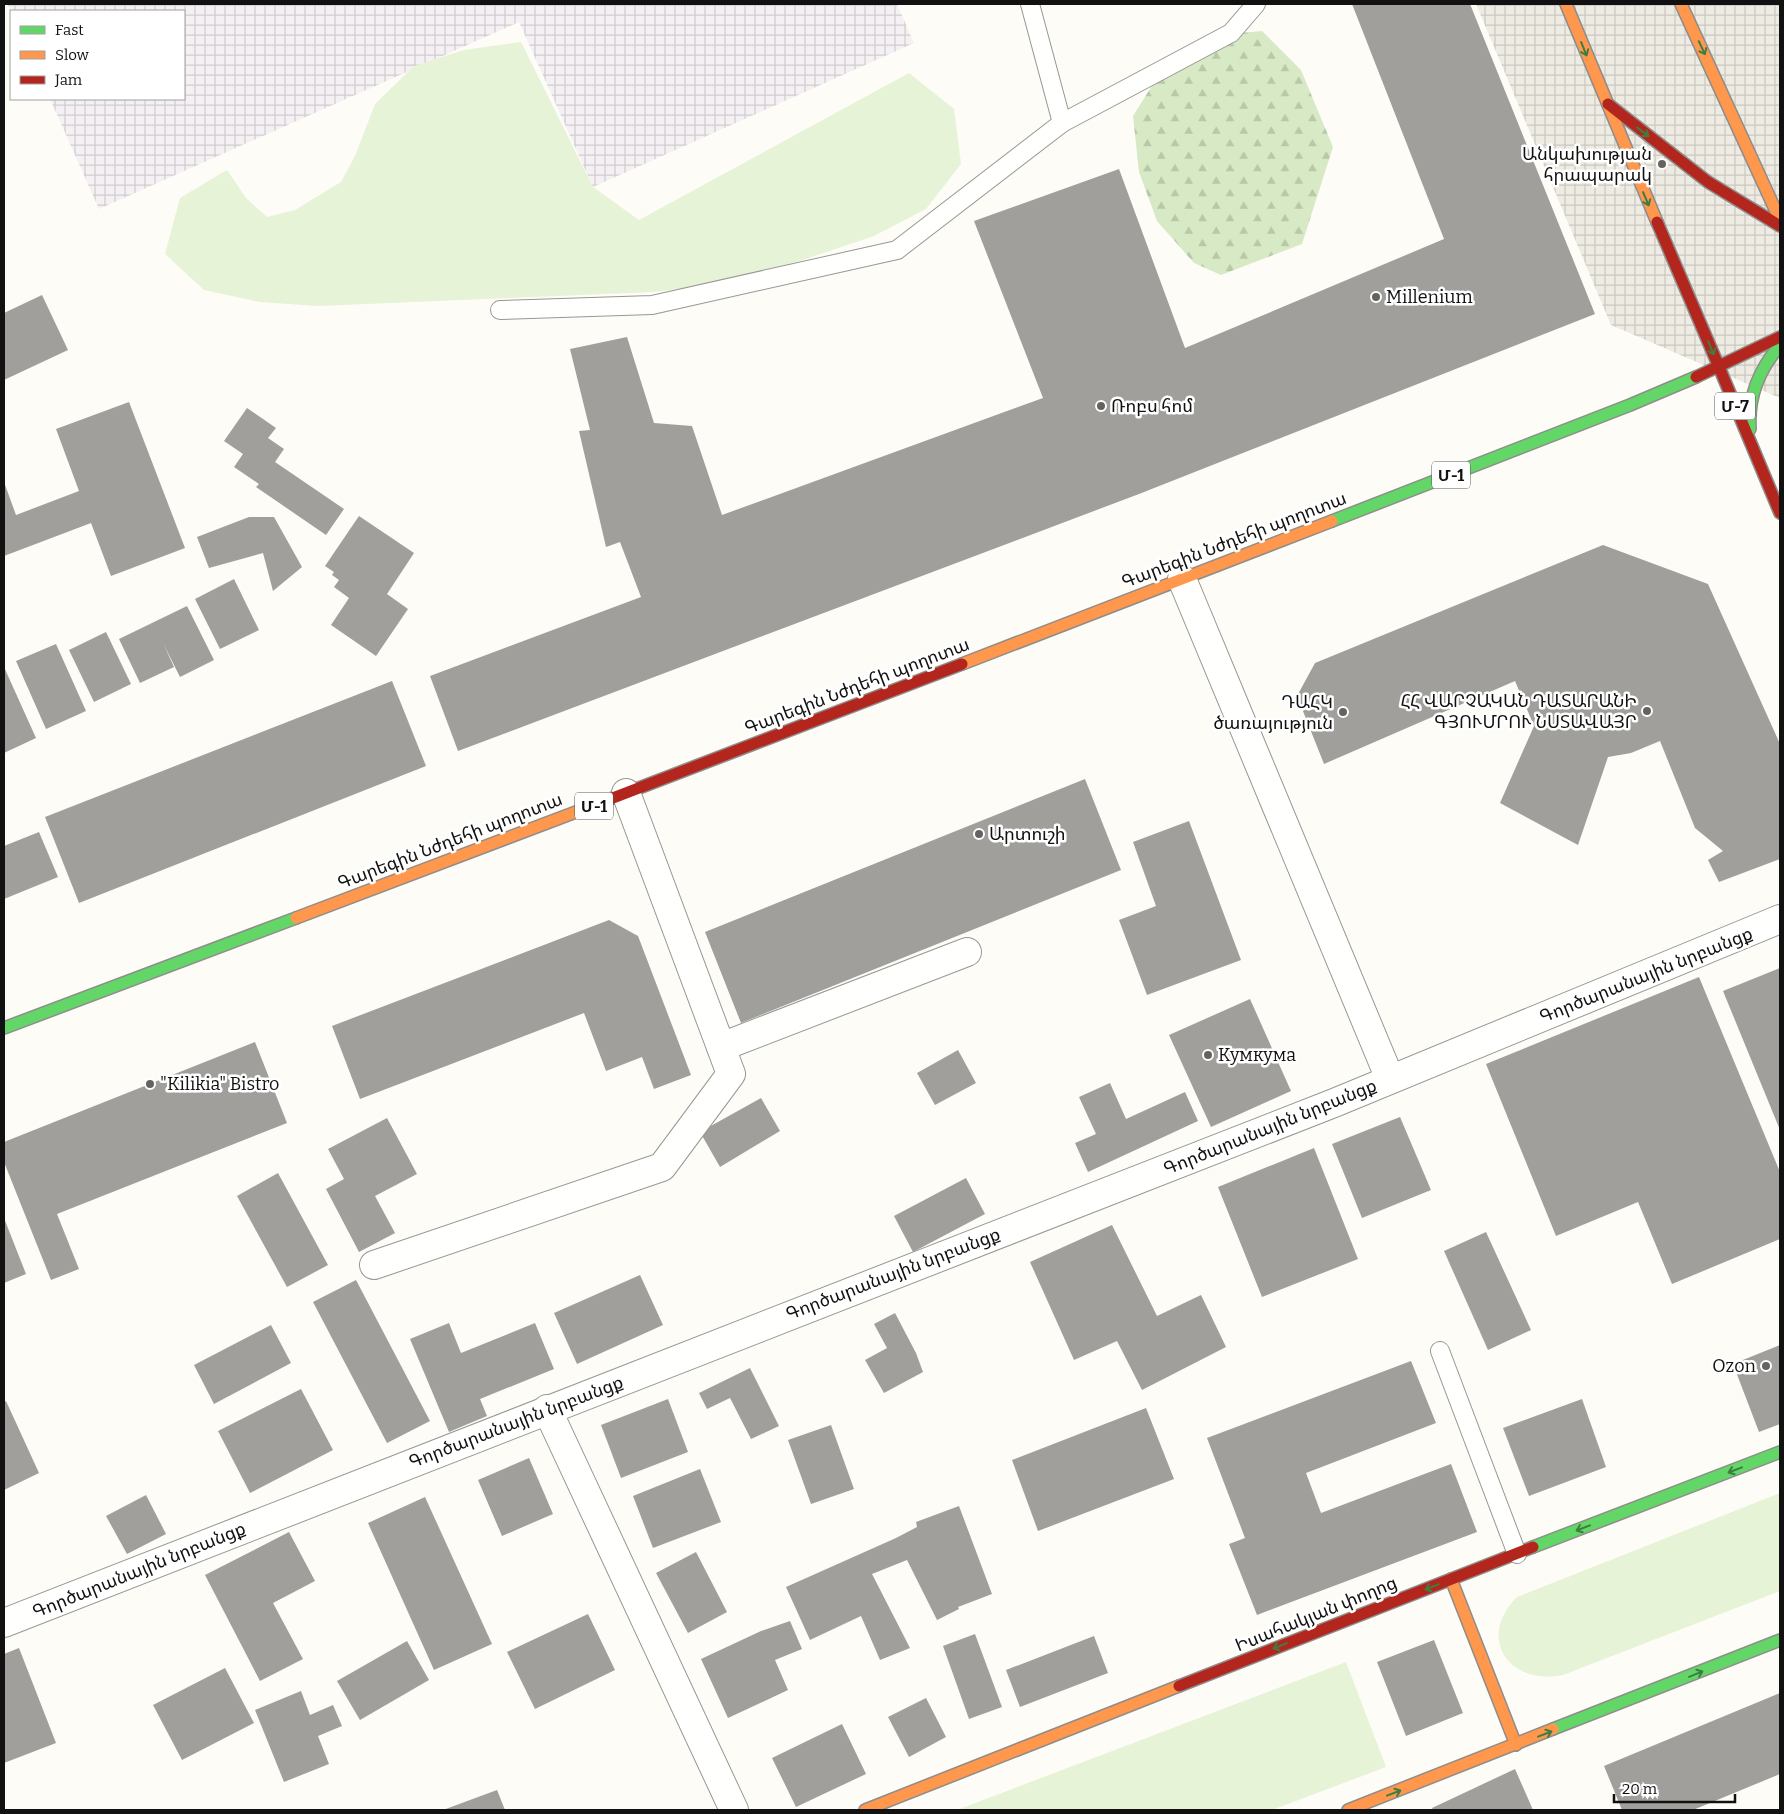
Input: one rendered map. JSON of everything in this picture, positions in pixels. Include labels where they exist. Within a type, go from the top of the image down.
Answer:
[{"type":"main road","points":[[1566,4],[1604,102],[1719,367],[1780,337]]},
{"type":"main road","points":[[1681,4],[1780,220]]},
{"type":"main road","points":[[1604,102],[1708,182],[1780,226]]},
{"type":"main road","points":[[1752,445],[1749,417],[1751,393],[1766,360],[1780,345]]},
{"type":"main road","name":"Մ-7","points":[[1719,367],[1780,513]]},
{"type":"main road","name":"Գարեգին Նժդեհի պողոտա","points":[[4,1028],[626,794],[1630,405],[1719,367]]},
{"type":"main road","name":"Իսահակյան փողոց","points":[[865,1810],[1451,1579],[1780,1452]]},
{"type":"main road","points":[[1451,1579],[1516,1745]]},
{"type":"main road","points":[[1348,1810],[1780,1640]]},
{"type":"street","points":[[1182,579],[1390,1079]]},
{"type":"street","points":[[374,1264],[662,1167],[731,1074],[626,794]]},
{"type":"street","name":"Գործարանային նրբանցք","points":[[4,1623],[1390,1079],[1780,919]]},
{"type":"street","points":[[721,1047],[967,952]]},
{"type":"street","points":[[547,1409],[734,1810]]},
{"type":"lane","points":[[1030,4],[1062,124]]},
{"type":"lane","points":[[500,310],[652,305],[897,250],[1062,124],[1231,33],[1256,4]]},
{"type":"lane","points":[[1440,1351],[1516,1554]]},
{"type":"shaded area","points":[[7,4],[897,4],[914,43],[593,187],[519,22],[99,209],[50,100],[185,100],[185,10],[10,10]]},
{"type":"shaded area","name":"Անկախության հրապարակ","points":[[1476,4],[1780,4],[1780,398],[1611,325]]},
{"type":"green space","points":[[1262,31],[1301,70],[1333,147],[1302,244],[1221,275],[1194,263],[1157,221],[1139,172],[1133,116],[1163,68],[1206,36]]},
{"type":"green space","points":[[521,42],[593,187],[639,220],[909,73],[954,109],[961,164],[926,209],[874,236],[770,271],[710,285],[654,292],[318,306],[260,302],[204,290],[165,254],[180,198],[227,170],[246,198],[267,217],[295,210],[341,182],[355,156],[375,104],[414,66],[464,50]]},
{"type":"green space","points":[[1780,1493],[1780,1591],[1563,1675],[1544,1676],[1527,1673],[1514,1666],[1504,1656],[1499,1643],[1499,1628],[1505,1613],[1517,1597]]},
{"type":"green space","points":[[1346,1662],[1386,1767],[1272,1810],[957,1810]]},
{"type":"building","points":[[1352,4],[1470,4],[1595,314],[1139,494],[458,751],[430,676],[641,597],[620,542],[606,547],[579,431],[590,430],[570,349],[627,337],[654,423],[692,426],[722,515],[1043,398],[974,221],[1119,169],[1185,348],[1444,239]]},
{"type":"building","points":[[42,295],[68,350],[4,380],[4,313]]},
{"type":"building","points":[[129,402],[185,548],[111,576],[91,523],[4,556],[4,482],[16,515],[79,491],[56,429]]},
{"type":"building","points":[[247,408],[276,428],[268,438],[284,449],[275,462],[344,509],[326,535],[256,487],[259,484],[234,467],[243,454],[224,441]]},
{"type":"building","points":[[359,516],[414,553],[387,594],[408,609],[376,656],[331,625],[349,598],[334,587],[339,580],[332,575],[334,572],[325,566]]},
{"type":"building","points":[[249,517],[274,517],[302,567],[273,591],[263,553],[209,568],[197,537]]},
{"type":"building","name":"ՀՀ ՎԱՐՉԱԿԱՆ ԴԱՏԱՐԱՆԻ ԳՅՈՒՄՐՈՒ ՆՍՏԱՎԱՅՐ","points":[[1603,545],[1708,584],[1780,744],[1780,859],[1719,882],[1708,860],[1723,851],[1695,828],[1660,741],[1631,753],[1608,757],[1578,845],[1500,803],[1534,726],[1515,681],[1324,764],[1297,696],[1315,663]]},
{"type":"building","points":[[234,579],[259,630],[220,649],[195,599]]},
{"type":"building","points":[[187,606],[214,660],[180,677],[163,643],[174,667],[140,683],[119,639]]},
{"type":"building","points":[[106,632],[131,684],[94,702],[69,650]]},
{"type":"building","points":[[56,644],[86,711],[46,729],[16,661]]},
{"type":"building","points":[[4,667],[36,738],[4,753]]},
{"type":"building","points":[[392,681],[426,766],[79,903],[45,817]]},
{"type":"building","points":[[1085,779],[1121,870],[741,1023],[705,932]]},
{"type":"building","points":[[1189,821],[1241,960],[1147,995],[1119,920],[1156,906],[1133,842]]},
{"type":"building","points":[[39,832],[58,877],[4,899],[4,846]]},
{"type":"building","points":[[609,920],[638,936],[691,1075],[654,1089],[642,1057],[606,1071],[584,1013],[360,1099],[332,1026]]},
{"type":"building","points":[[1780,968],[1780,1130],[1723,991]]},
{"type":"building","points":[[1699,977],[1780,1172],[1780,1239],[1672,1284],[1638,1202],[1556,1236],[1486,1064]]},
{"type":"building","points":[[1250,999],[1291,1091],[1211,1127],[1169,1035]]},
{"type":"building","points":[[255,1042],[287,1123],[57,1214],[79,1269],[51,1280],[4,1162],[4,1142]]},
{"type":"building","points":[[958,1050],[976,1083],[935,1105],[917,1073]]},
{"type":"building","points":[[1110,1083],[1126,1119],[1185,1092],[1198,1121],[1088,1172],[1075,1143],[1096,1134],[1079,1097]]},
{"type":"building","points":[[761,1098],[780,1131],[720,1167],[700,1132]]},
{"type":"building","points":[[1400,1117],[1431,1190],[1362,1218],[1332,1144]]},
{"type":"building","points":[[387,1118],[417,1174],[375,1196],[395,1233],[359,1252],[326,1189],[344,1179],[328,1149]]},
{"type":"building","points":[[1314,1148],[1358,1259],[1262,1297],[1218,1187]]},
{"type":"building","points":[[278,1173],[328,1265],[287,1287],[237,1196]]},
{"type":"building","points":[[966,1178],[985,1214],[913,1252],[894,1216]]},
{"type":"building","points":[[4,1218],[26,1274],[4,1283]]},
{"type":"building","points":[[1112,1225],[1157,1316],[1201,1295],[1226,1347],[1142,1390],[1117,1341],[1074,1360],[1030,1262]]},
{"type":"building","points":[[1486,1232],[1531,1330],[1488,1350],[1444,1251]]},
{"type":"building","points":[[640,1275],[663,1325],[577,1364],[554,1313]]},
{"type":"building","points":[[356,1280],[430,1421],[387,1443],[313,1302]]},
{"type":"building","points":[[895,1313],[916,1353],[923,1372],[884,1393],[865,1360],[887,1348],[874,1324]]},
{"type":"building","points":[[449,1323],[461,1353],[535,1323],[554,1369],[480,1399],[487,1416],[449,1432],[410,1339]]},
{"type":"building","points":[[271,1325],[291,1363],[214,1404],[194,1365]]},
{"type":"building","points":[[1780,1345],[1780,1424],[1759,1432],[1733,1364]]},
{"type":"building","points":[[1411,1361],[1436,1423],[1306,1473],[1321,1513],[1451,1464],[1477,1532],[1257,1615],[1229,1544],[1245,1538],[1207,1438]]},
{"type":"building","points":[[750,1368],[779,1426],[751,1439],[730,1398],[707,1409],[699,1393]]},
{"type":"building","points":[[301,1389],[333,1450],[250,1493],[218,1431]]},
{"type":"building","points":[[668,1399],[688,1452],[621,1478],[601,1425]]},
{"type":"building","points":[[1582,1399],[1606,1467],[1529,1496],[1503,1428]]},
{"type":"building","points":[[6,1401],[39,1473],[4,1490],[4,1402]]},
{"type":"building","points":[[1146,1408],[1174,1479],[1038,1531],[1012,1460]]},
{"type":"building","points":[[831,1425],[854,1489],[811,1504],[788,1440]]},
{"type":"building","points":[[529,1458],[553,1514],[502,1536],[478,1480]]},
{"type":"building","points":[[700,1469],[721,1522],[653,1548],[633,1496]]},
{"type":"building","points":[[146,1495],[166,1534],[127,1554],[106,1516]]},
{"type":"building","points":[[425,1497],[492,1644],[434,1670],[368,1523]]},
{"type":"building","points":[[959,1506],[992,1594],[958,1607],[959,1609],[937,1620],[907,1560],[872,1574],[910,1648],[880,1660],[861,1616],[810,1640],[786,1587],[896,1538],[917,1527],[916,1522]]},
{"type":"building","points":[[289,1532],[315,1581],[273,1603],[303,1659],[260,1681],[205,1575]]},
{"type":"building","points":[[696,1552],[727,1612],[688,1633],[656,1573]]},
{"type":"building","points":[[588,1614],[615,1670],[535,1709],[507,1652]]},
{"type":"building","points":[[790,1621],[802,1649],[775,1660],[788,1690],[728,1718],[701,1659],[761,1631]]},
{"type":"building","points":[[975,1634],[1002,1707],[969,1719],[943,1646]]},
{"type":"building","points":[[1094,1636],[1108,1673],[1020,1707],[1006,1670]]},
{"type":"building","points":[[1434,1640],[1463,1713],[1406,1736],[1377,1662]]},
{"type":"building","points":[[407,1641],[429,1680],[360,1720],[337,1681]]},
{"type":"building","points":[[19,1648],[56,1743],[4,1763],[4,1654]]},
{"type":"building","points":[[225,1668],[254,1723],[182,1760],[153,1705]]},
{"type":"building","points":[[301,1691],[310,1715],[333,1705],[342,1726],[318,1736],[329,1764],[284,1782],[255,1710]]},
{"type":"building","points":[[1780,1693],[1780,1774],[1693,1810],[1622,1810],[1604,1766]]},
{"type":"building","points":[[926,1698],[946,1737],[909,1757],[888,1717]]},
{"type":"building","points":[[842,1724],[866,1774],[796,1807],[772,1758]]},
{"type":"building","points":[[1515,1769],[1533,1810],[1433,1810],[1432,1808]]},
{"type":"building","points":[[497,1790],[505,1810],[443,1810]]},
{"type":"traffic: fast","points":[[1750,429],[1751,405],[1756,384],[1766,364],[1780,345]]},
{"type":"traffic: fast","points":[[1332,521],[1630,405],[1696,377]]},
{"type":"traffic: fast","points":[[4,1028],[296,918]]},
{"type":"traffic: fast","points":[[1533,1547],[1780,1452]]},
{"type":"traffic: fast","points":[[1553,1729],[1780,1640]]},
{"type":"traffic: slow","points":[[1566,4],[1657,222]]},
{"type":"traffic: slow","points":[[1681,4],[1780,220]]},
{"type":"traffic: slow","points":[[962,664],[1332,521]]},
{"type":"traffic: slow","points":[[296,918],[605,801]]},
{"type":"traffic: slow","points":[[1451,1579],[1516,1745]]},
{"type":"traffic: slow","points":[[865,1810],[1179,1686]]},
{"type":"traffic: slow","points":[[1348,1810],[1553,1729]]},
{"type":"traffic: jam","points":[[1608,104],[1708,182],[1780,226]]},
{"type":"traffic: jam","points":[[1657,222],[1719,367]]},
{"type":"traffic: jam","points":[[1696,377],[1780,337]]},
{"type":"traffic: jam","points":[[1719,367],[1780,513]]},
{"type":"traffic: jam","points":[[605,801],[962,664]]},
{"type":"traffic: jam","points":[[1179,1686],[1533,1547]]},
{"type":"place","name":"Անկախության հրապարակ","points":[[1662,164]]},
{"type":"place","name":"Millenium","points":[[1376,297]]},
{"type":"place","name":"Ռոբս հոմ","points":[[1101,406]]},
{"type":"place","name":"ՀՀ ՎԱՐՉԱԿԱՆ ԴԱՏԱՐԱՆԻ ԳՅՈՒՄՐՈՒ ՆՍՏԱՎԱՅՐ","points":[[1647,711]]},
{"type":"place","name":"ԴԱՀԿ ծառայություն","points":[[1343,712]]},
{"type":"place","name":"Արտուշի","points":[[979,834]]},
{"type":"place","name":"Кумкума","points":[[1208,1055]]},
{"type":"place","name":"\"Kilikia\" Bistro","points":[[150,1084]]},
{"type":"place","name":"Ozon","points":[[1766,1366]]}]
